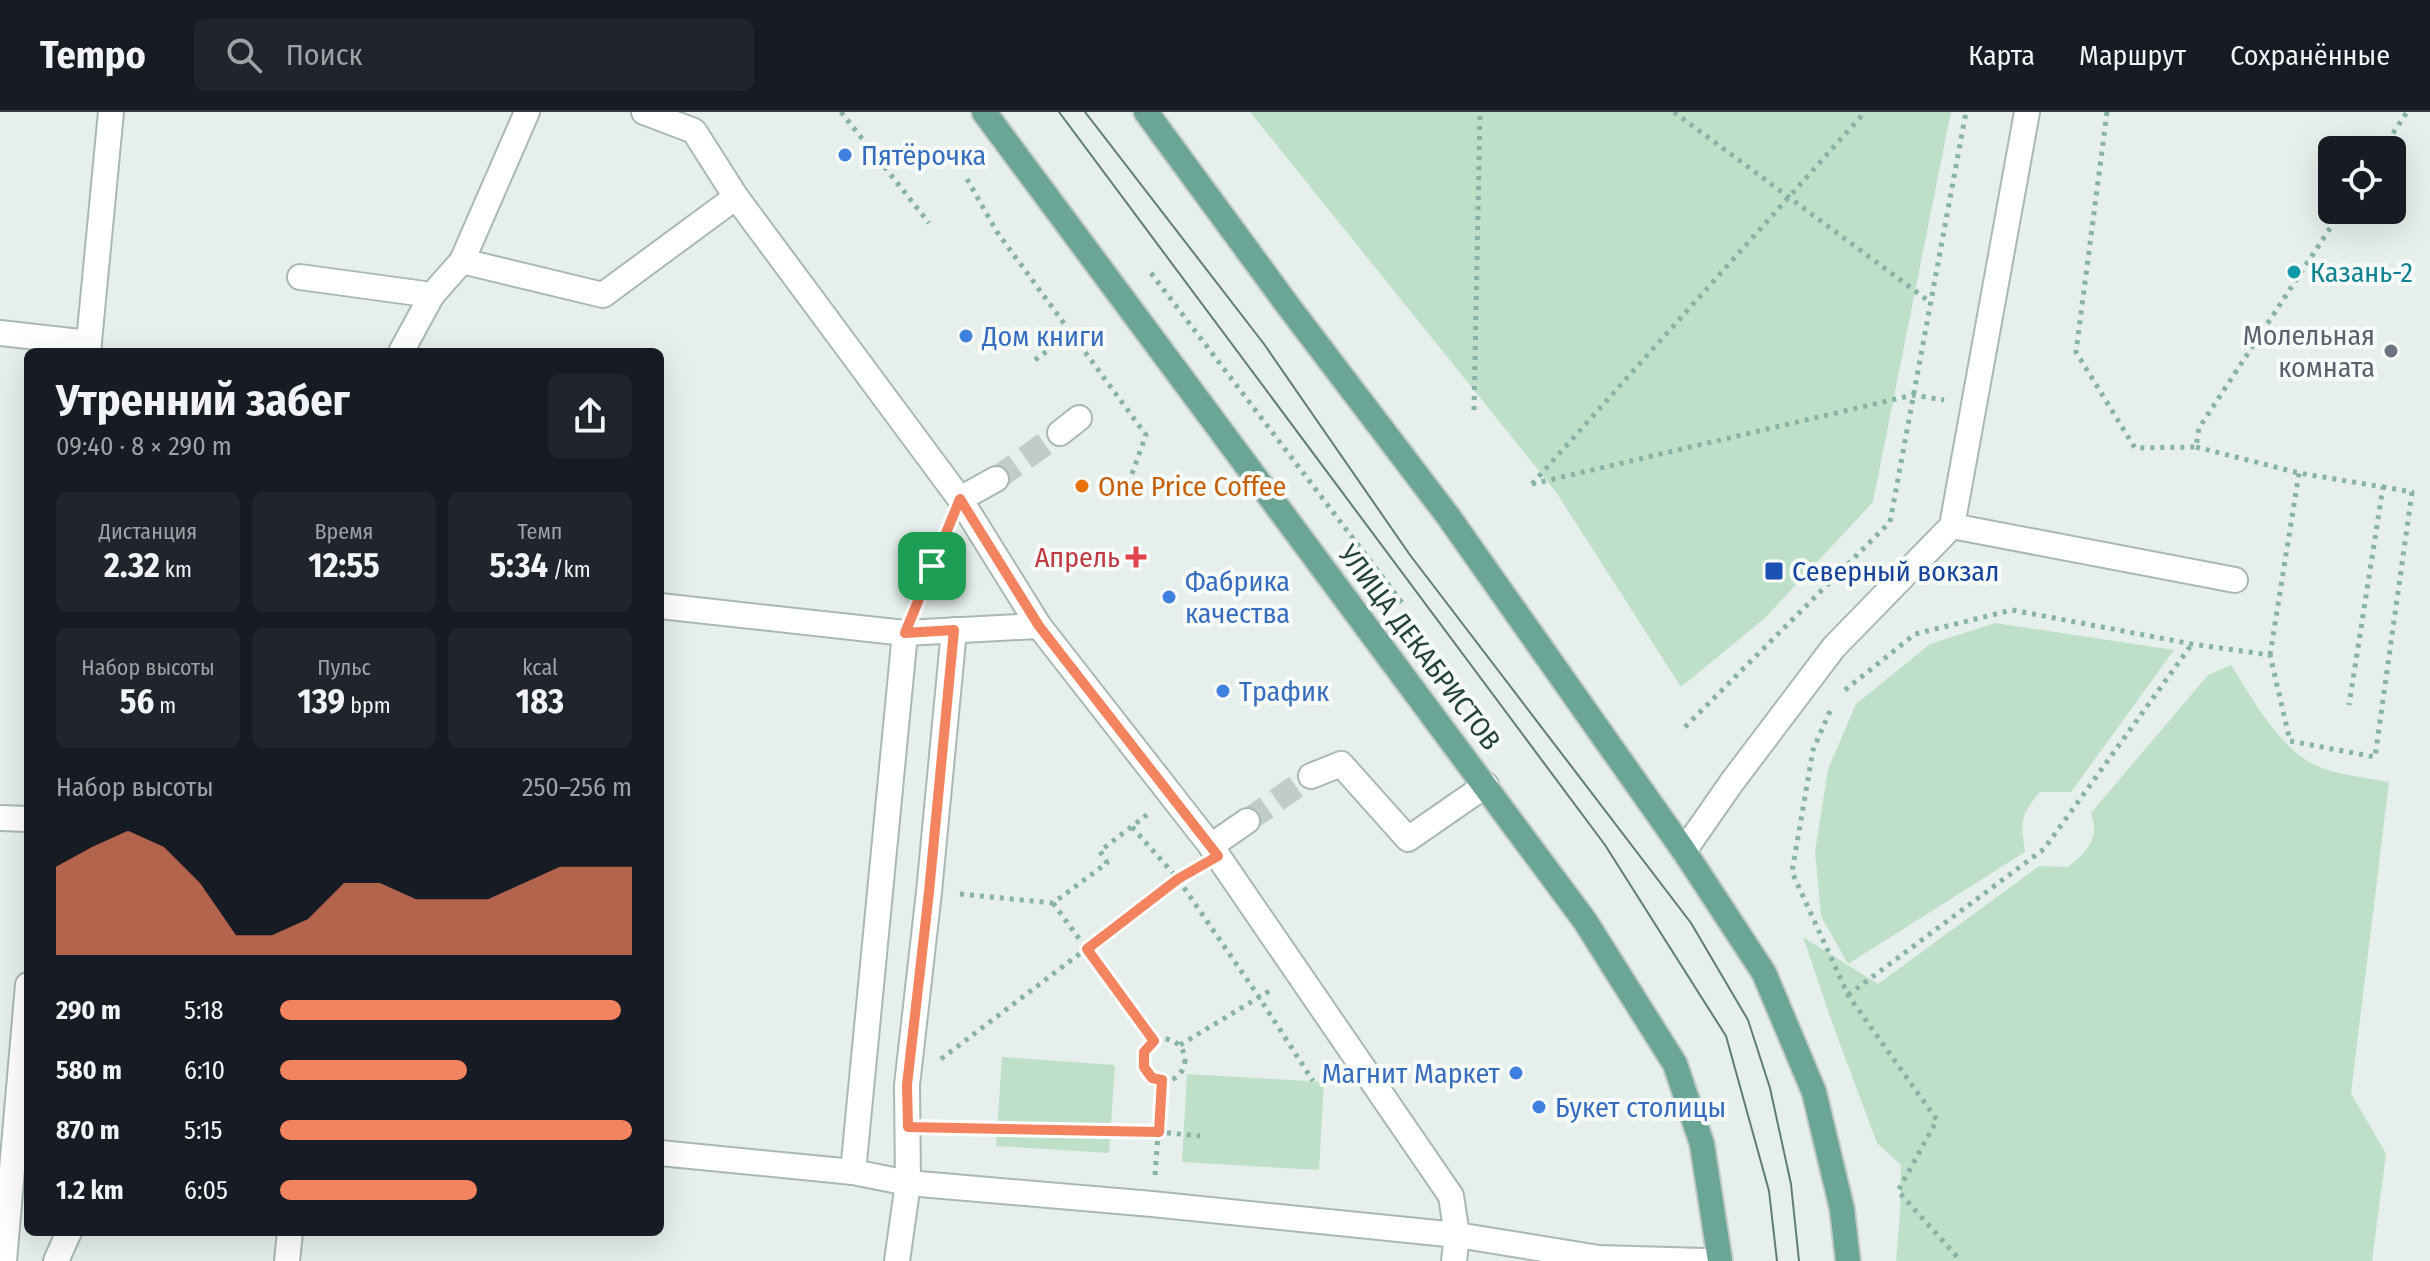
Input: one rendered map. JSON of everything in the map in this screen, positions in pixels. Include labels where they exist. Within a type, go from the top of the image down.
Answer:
[{"type":"main road","name":"УЛИЦА ДЕКАБРИСТОВ","points":[[984,112],[1585,921],[1675,1064],[1702,1144],[1720,1261]]},
{"type":"main road","points":[[1146,112],[1448,516],[1684,851],[1764,973],[1814,1092],[1842,1209],[1848,1261]]},
{"type":"street","points":[[91,348],[111,112]]},
{"type":"street","points":[[403,348],[432,295],[462,261],[527,112]]},
{"type":"street","points":[[644,112],[694,131],[736,197],[960,499],[1039,626],[1214,851],[1451,1196],[1457,1235],[1454,1261]]},
{"type":"street","points":[[1684,851],[1834,647],[1952,526],[2027,112]]},
{"type":"street","points":[[462,261],[603,295],[736,197]]},
{"type":"street","points":[[300,277],[432,295]]},
{"type":"street","points":[[0,333],[85,348]]},
{"type":"street","points":[[1060,433],[1079,418]]},
{"type":"street","points":[[960,499],[996,479]]},
{"type":"street","points":[[1952,526],[2235,580]]},
{"type":"street","points":[[664,606],[905,633],[1039,626]]},
{"type":"street","points":[[897,1261],[908,1183],[907,1085],[954,630]]},
{"type":"street","points":[[853,1172],[905,633]]},
{"type":"street","points":[[1311,776],[1341,764],[1408,839],[1486,785]]},
{"type":"street","points":[[1,818],[24,819]]},
{"type":"street","points":[[1214,851],[1247,821]]},
{"type":"street","points":[[4,1261],[24,1031]]},
{"type":"street","points":[[664,1153],[853,1172],[908,1183],[1457,1235],[1599,1258],[1704,1261]]},
{"type":"street","points":[[56,1261],[67,1236]]},
{"type":"street","points":[[287,1261],[290,1236]]},
{"type":"path","points":[[841,112],[929,223]]},
{"type":"path","points":[[1474,410],[1480,112]]},
{"type":"path","points":[[1674,112],[1931,302]]},
{"type":"path","points":[[1865,112],[1532,484],[1913,395],[1975,405]]},
{"type":"path","points":[[1685,727],[1890,522],[1966,112]]},
{"type":"path","points":[[2107,112],[2076,352],[2135,448],[2196,447],[2299,473],[2412,492],[2375,757],[2290,741],[2270,655],[2299,473]]},
{"type":"path","points":[[2391,136],[2407,112]]},
{"type":"path","points":[[967,179],[997,232],[1146,435],[1129,482]]},
{"type":"path","points":[[2196,447],[2199,428],[2333,224]]},
{"type":"path","points":[[1151,273],[1403,604]]},
{"type":"path","points":[[1035,360],[1061,341]]},
{"type":"path","points":[[2349,705],[2383,487]]},
{"type":"path","points":[[905,633],[960,499]]},
{"type":"path","points":[[1961,1261],[1898,1191],[1937,1120],[1848,995],[1792,872],[1813,750],[1836,698],[1915,634],[2012,610],[2192,644],[2270,655]]},
{"type":"path","points":[[1848,995],[2044,849],[2192,644]]},
{"type":"path","points":[[929,892],[1053,903],[1107,863],[1100,851],[1170,796]]},
{"type":"path","points":[[1132,827],[1178,879],[1313,1081]]},
{"type":"path","points":[[907,1085],[1214,851]]},
{"type":"path","points":[[1053,903],[1154,1041]]},
{"type":"path","points":[[1180,1045],[1298,971]]},
{"type":"path","points":[[1168,1039],[1180,1045],[1186,1060],[1180,1074],[1167,1081],[1152,1078],[1144,1067],[1144,1052],[1154,1041],[1168,1039]]},
{"type":"path","points":[[1152,1204],[1162,1080]]},
{"type":"path","points":[[908,1127],[1159,1132],[1200,1136]]},
{"type":"green space","points":[[1250,112],[1951,112],[1873,502],[1765,618],[1681,687],[1556,492]]},
{"type":"green space","points":[[1995,623],[2174,650],[2071,792],[2040,792],[2033,800],[2023,819],[2025,852],[1848,964],[1821,916],[1815,852],[1828,769],[1856,704],[1930,644]]},
{"type":"green space","points":[[2231,665],[2267,721],[2302,757],[2331,771],[2389,782],[2351,1093],[2386,1154],[2372,1261],[1896,1261],[1901,1165],[1877,1143],[1803,937],[1878,984],[2039,866],[2068,867],[2081,856],[2093,838],[2091,813],[2208,675]]},
{"type":"green space","points":[[1002,1057],[1115,1065],[1109,1153],[996,1146]]},
{"type":"green space","points":[[1187,1074],[1324,1082],[1319,1170],[1182,1162]]},
{"type":"tunnel","points":[[996,479],[1060,433]]},
{"type":"tunnel","points":[[1247,821],[1311,776]]},
{"type":"tram line","points":[[1059,112],[1605,845],[1726,1036],[1769,1191],[1777,1261]]},
{"type":"tram line","points":[[1085,112],[1264,344],[1410,555],[1691,923],[1748,1020],[1770,1088],[1791,1184],[1799,1261]]},
{"type":"place","name":"Пятёрочка","points":[[845,155]]},
{"type":"place","name":"Казань-2","points":[[2294,272]]},
{"type":"place","name":"Дом книги","points":[[966,336]]},
{"type":"place","name":"Молельная комната","points":[[2391,351]]},
{"type":"place","name":"One Price Coffee","points":[[1082,486]]},
{"type":"place","name":"Апрель","points":[[1136,557]]},
{"type":"place","name":"Северный вокзал","points":[[1774,571]]},
{"type":"place","name":"Фабрика качества","points":[[1169,597]]},
{"type":"place","name":"Трафик","points":[[1223,691]]},
{"type":"place","name":"Магнит Маркет","points":[[1516,1073]]},
{"type":"place","name":"Букет столицы","points":[[1539,1107]]},
{"type":"route","points":[[960,499],[1039,626],[1218,856],[1178,879],[1087,949],[1154,1041],[1144,1052],[1144,1067],[1152,1078],[1162,1080],[1159,1132],[908,1127],[907,1085],[954,630],[905,633],[932,566],[960,499]]}]
